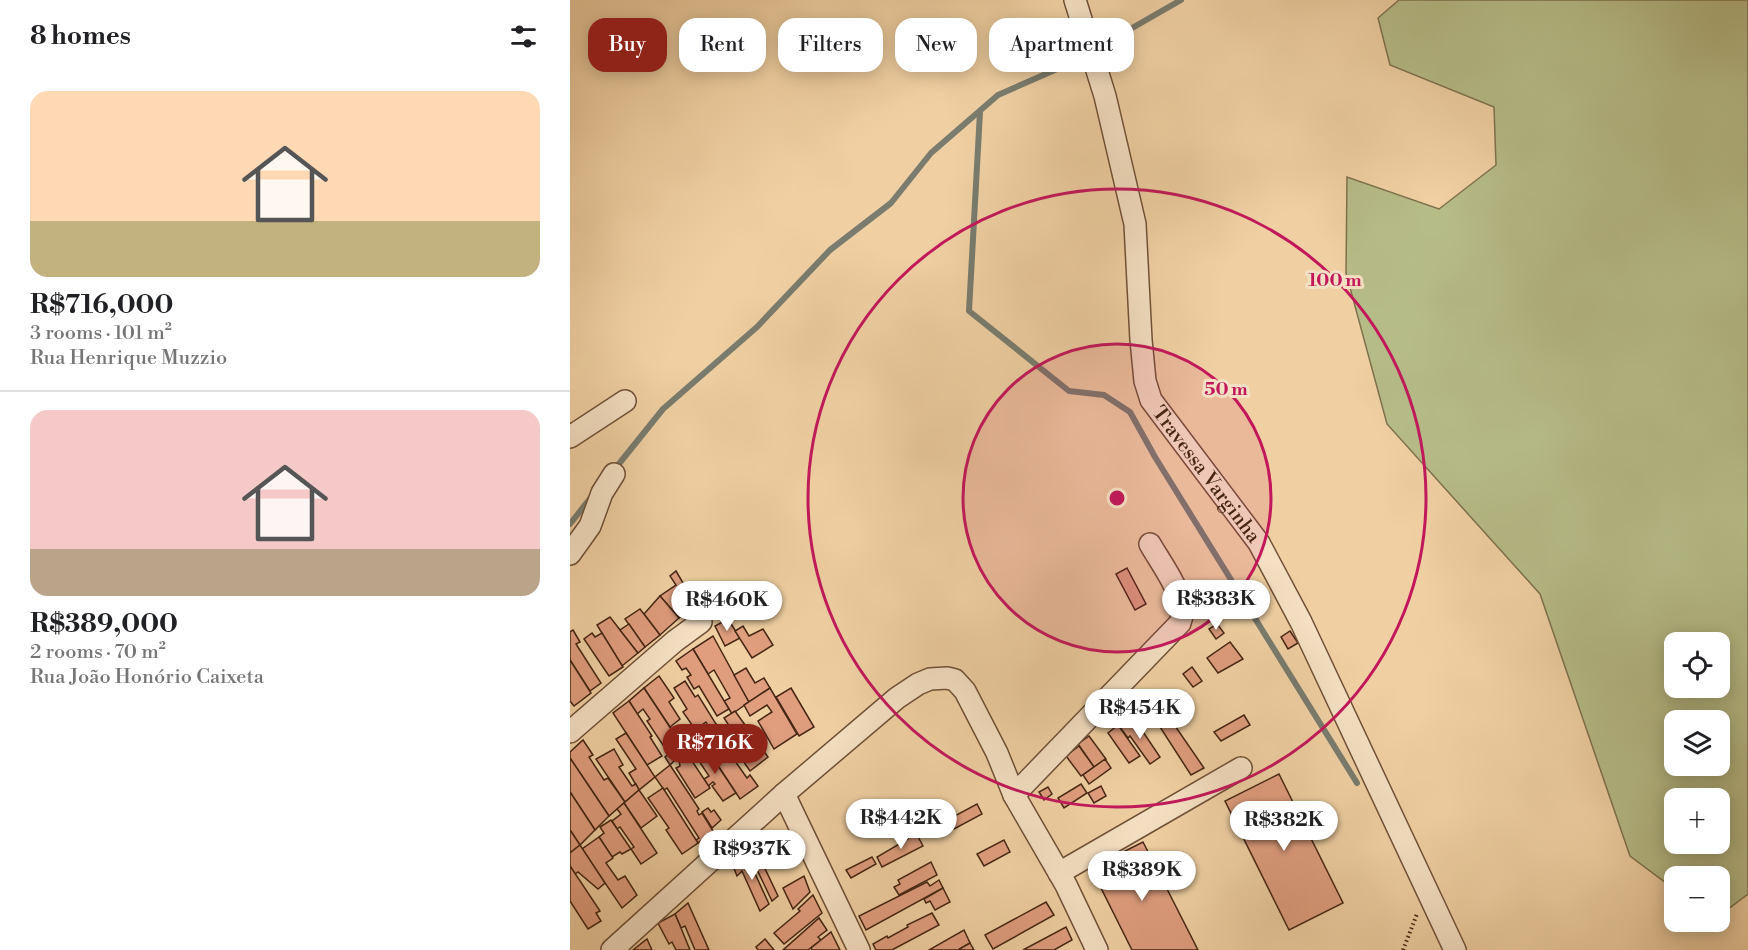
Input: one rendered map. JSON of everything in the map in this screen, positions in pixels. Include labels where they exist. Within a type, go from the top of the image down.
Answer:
[{"type":"street","name":"Travessa Varginha","points":[[1075,0],[1105,96],[1135,224],[1141,340],[1146,381],[1152,400],[1259,543],[1301,622],[1455,950]]},
{"type":"street","points":[[570,437],[625,400]]},
{"type":"street","points":[[570,554],[590,526],[603,493],[614,474]]},
{"type":"street","points":[[1014,795],[1180,622],[1183,607],[1150,544]]},
{"type":"street","points":[[570,732],[675,641],[701,622]]},
{"type":"street","points":[[612,950],[784,794],[908,690],[930,679],[947,678],[955,680],[965,691],[997,753],[1014,795],[1059,873],[1097,950]]},
{"type":"street","points":[[1059,873],[1241,768]]},
{"type":"street","points":[[784,794],[859,950]]},
{"type":"path","points":[[1403,950],[1427,888]]},
{"type":"green space","points":[[1399,0],[1748,0],[1748,894],[1730,908],[1730,866],[1664,866],[1664,882],[1630,856],[1540,594],[1387,424],[1346,273],[1347,177],[1439,209],[1496,165],[1494,107],[1390,65],[1378,18]]},
{"type":"building","points":[[1127,568],[1146,604],[1135,610],[1116,574]]},
{"type":"building","points":[[676,571],[696,605],[679,618],[660,596],[676,585],[670,576]]},
{"type":"building","points":[[660,596],[679,618],[660,635],[644,614]]},
{"type":"building","points":[[640,609],[660,635],[645,647],[625,619]]},
{"type":"building","points":[[610,617],[638,653],[622,666],[597,625]]},
{"type":"building","points":[[728,619],[740,638],[725,646],[715,626]]},
{"type":"building","points":[[629,624],[645,647],[638,653],[620,630]]},
{"type":"building","points":[[1217,624],[1224,633],[1216,639],[1209,629]]},
{"type":"building","points":[[743,626],[749,636],[763,629],[773,645],[752,658],[735,631]]},
{"type":"building","points":[[573,630],[580,642],[576,644],[601,683],[590,691],[570,660],[570,632]]},
{"type":"building","points":[[1290,631],[1298,643],[1288,649],[1281,637]]},
{"type":"building","points":[[592,633],[595,637],[602,633],[623,667],[609,676],[584,639]]},
{"type":"building","points":[[713,636],[749,702],[732,714],[724,701],[730,698],[714,670],[708,674],[693,649]]},
{"type":"building","points":[[1230,642],[1243,659],[1218,673],[1207,658]]},
{"type":"building","points":[[693,649],[729,709],[717,716],[699,686],[694,689],[687,677],[691,675],[686,668],[682,670],[676,661]]},
{"type":"building","points":[[570,660],[591,693],[574,706],[570,701]]},
{"type":"building","points":[[1192,667],[1202,681],[1193,687],[1183,674]]},
{"type":"building","points":[[746,668],[755,683],[764,678],[770,688],[749,702],[734,675]]},
{"type":"building","points":[[659,676],[674,698],[669,702],[680,719],[670,727],[644,688]]},
{"type":"building","points":[[685,681],[695,697],[698,695],[716,724],[710,729],[706,722],[702,725],[706,730],[699,735],[683,712],[687,709],[674,688]]},
{"type":"building","points":[[644,688],[683,747],[672,755],[676,759],[670,765],[665,757],[669,754],[647,721],[650,719],[643,709],[637,714],[629,701]]},
{"type":"building","points":[[770,688],[797,734],[774,749],[758,721],[772,712],[767,705],[750,716],[744,705]]},
{"type":"building","points":[[791,688],[814,727],[799,736],[776,697]]},
{"type":"building","points":[[629,701],[662,756],[647,765],[613,713]]},
{"type":"building","points":[[735,711],[768,757],[750,771],[723,732],[730,727],[724,718]]},
{"type":"building","points":[[1244,715],[1250,725],[1221,741],[1214,732]]},
{"type":"building","points":[[1133,717],[1160,757],[1150,764],[1130,736],[1128,738],[1119,726]]},
{"type":"building","points":[[1171,720],[1204,768],[1191,775],[1160,727]]},
{"type":"building","points":[[716,724],[726,738],[721,741],[747,778],[750,775],[758,786],[740,799],[700,738]]},
{"type":"building","points":[[1118,725],[1140,756],[1129,763],[1108,733]]},
{"type":"building","points":[[626,733],[655,777],[639,790],[629,773],[636,769],[616,739]]},
{"type":"building","points":[[1089,736],[1106,759],[1094,767],[1078,744]]},
{"type":"building","points":[[583,740],[593,755],[589,757],[604,780],[608,778],[625,802],[609,816],[570,758],[570,752]]},
{"type":"building","points":[[1079,746],[1094,767],[1081,776],[1066,756]]},
{"type":"building","points":[[706,748],[736,793],[723,801],[712,786],[715,784],[713,782],[708,786],[704,779],[709,776],[695,755]]},
{"type":"building","points":[[614,749],[623,765],[619,767],[632,786],[636,784],[639,790],[625,802],[596,759]]},
{"type":"building","points":[[688,755],[710,788],[695,798],[676,768],[680,766],[679,760]]},
{"type":"building","points":[[570,758],[609,816],[595,830],[570,792]]},
{"type":"building","points":[[1105,759],[1111,768],[1089,784],[1083,775]]},
{"type":"building","points":[[670,765],[699,809],[697,811],[699,815],[702,813],[713,831],[698,843],[696,840],[699,838],[667,788],[664,790],[655,777]]},
{"type":"building","points":[[1279,774],[1343,903],[1289,930],[1225,801]]},
{"type":"building","points":[[1081,784],[1087,793],[1064,808],[1058,798]]},
{"type":"building","points":[[1101,786],[1106,796],[1094,803],[1088,793]]},
{"type":"building","points":[[1048,787],[1052,794],[1044,800],[1039,792]]},
{"type":"building","points":[[663,788],[698,843],[682,854],[666,830],[669,828],[648,798]]},
{"type":"building","points":[[639,790],[657,816],[641,828],[624,803]]},
{"type":"building","points":[[570,792],[595,830],[580,845],[570,830]]},
{"type":"building","points":[[624,803],[657,853],[641,864],[631,849],[634,847],[620,827],[617,829],[612,821],[621,814],[617,809]]},
{"type":"building","points":[[977,804],[982,814],[954,829],[949,819]]},
{"type":"building","points":[[708,808],[711,812],[714,810],[721,820],[712,828],[702,812]]},
{"type":"building","points":[[611,820],[631,849],[612,857],[599,837],[604,833],[600,827]]},
{"type":"building","points":[[570,830],[580,845],[570,853]]},
{"type":"building","points":[[916,833],[923,846],[882,867],[877,857]]},
{"type":"building","points":[[599,837],[613,858],[606,863],[618,880],[625,876],[637,895],[622,908],[582,849]]},
{"type":"building","points":[[1004,840],[1010,852],[984,866],[977,854]]},
{"type":"building","points":[[761,842],[765,852],[759,856],[778,896],[772,901],[749,853]]},
{"type":"building","points":[[1143,842],[1198,950],[1132,950],[1091,868]]},
{"type":"building","points":[[580,845],[605,883],[598,889],[578,872],[575,874],[570,866],[570,853]]},
{"type":"building","points":[[746,854],[769,904],[760,911],[742,871],[737,876],[733,866]]},
{"type":"building","points":[[872,857],[876,864],[851,878],[846,870]]},
{"type":"building","points":[[931,862],[937,875],[899,895],[894,887],[900,884],[898,880]]},
{"type":"building","points":[[570,866],[600,911],[596,913],[601,921],[588,929],[570,901]]},
{"type":"building","points":[[804,876],[810,892],[793,909],[783,888]]},
{"type":"building","points":[[939,880],[943,888],[866,930],[859,916],[927,882],[930,886]]},
{"type":"building","points":[[943,888],[950,902],[935,910],[930,901],[926,903],[924,899]]},
{"type":"building","points":[[813,895],[822,913],[784,944],[774,933],[800,911],[798,909]]},
{"type":"building","points":[[1046,902],[1054,915],[993,949],[985,935]]},
{"type":"building","points":[[688,903],[709,950],[695,950],[685,926],[681,928],[675,914]]},
{"type":"building","points":[[932,913],[939,925],[892,950],[876,950],[873,944]]},
{"type":"building","points":[[675,914],[690,950],[676,950],[672,942],[669,944],[658,923]]},
{"type":"building","points":[[819,918],[827,930],[818,937],[821,940],[808,950],[783,950]]},
{"type":"building","points":[[1066,927],[1072,940],[1054,950],[1023,950]]},
{"type":"building","points":[[964,930],[970,943],[958,950],[929,950]]},
{"type":"building","points":[[831,932],[840,950],[812,950],[811,948]]},
{"type":"building","points":[[647,939],[652,950],[633,950]]},
{"type":"building","points":[[765,939],[774,950],[758,950],[756,947]]},
{"type":"building","points":[[970,943],[974,950],[958,950]]},
{"type":"waterway","points":[[614,470],[663,409],[757,327],[830,250],[891,203],[931,153],[998,95],[1073,62],[1181,0]]},
{"type":"waterway","points":[[980,112],[969,311],[1069,391],[1104,395],[1130,412],[1155,457],[1357,783]]},
{"type":"waterway","points":[[570,524],[592,496]]}]
